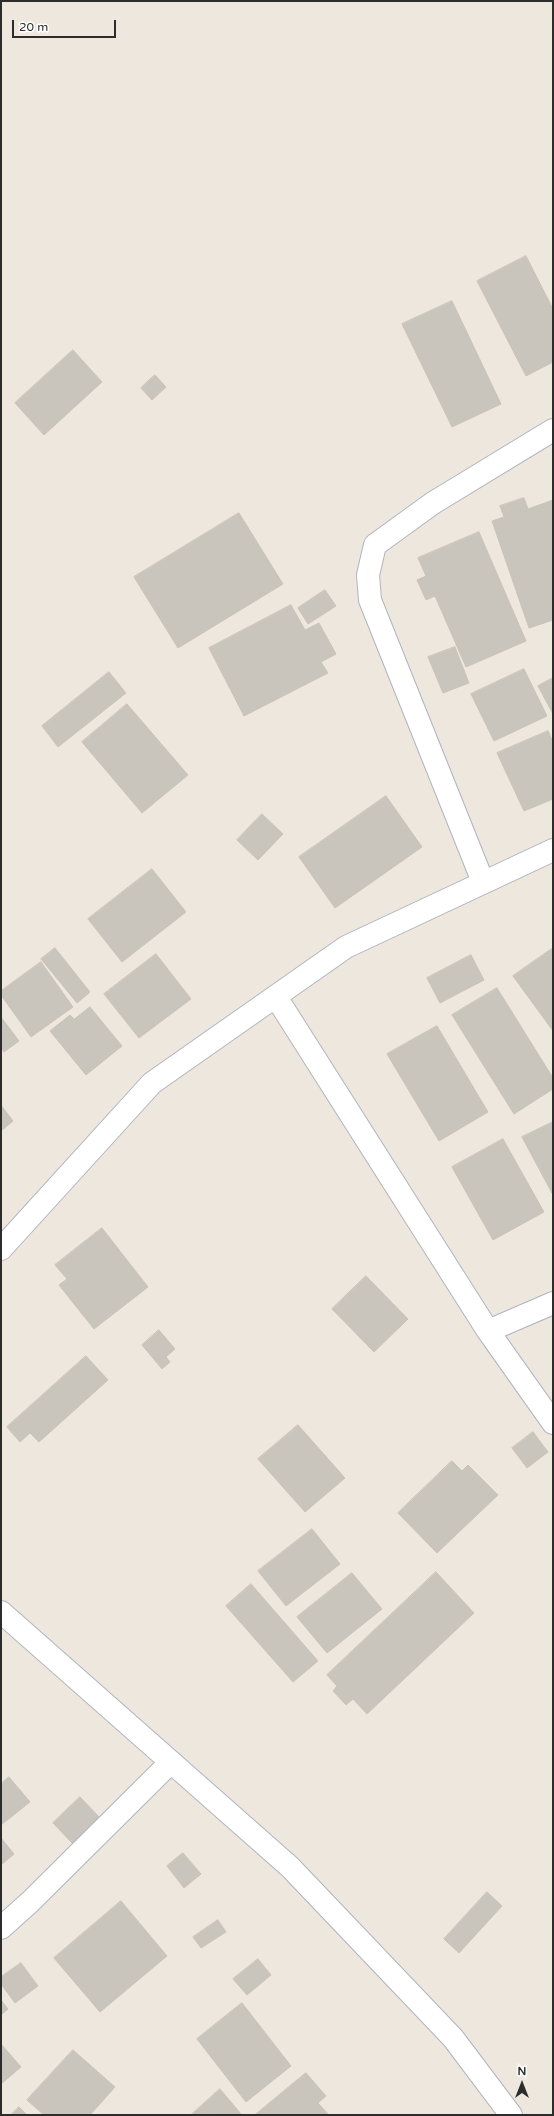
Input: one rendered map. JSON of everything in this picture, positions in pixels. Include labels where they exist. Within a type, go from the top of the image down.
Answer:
[{"type":"street","points":[[483,882],[370,600],[368,575],[375,545],[433,504],[553,430]]},
{"type":"street","points":[[1,1250],[152,1083],[346,947],[553,850]]},
{"type":"street","points":[[276,997],[488,1331],[553,1423]]},
{"type":"street","points":[[488,1331],[553,1303]]},
{"type":"street","points":[[1,1612],[290,1867],[454,2038],[511,2115]]},
{"type":"street","points":[[1,1928],[30,1902],[171,1762]]},
{"type":"building","points":[[526,256],[553,309],[553,362],[526,376],[477,281]]},
{"type":"building","points":[[452,301],[501,404],[452,427],[402,324]]},
{"type":"building","points":[[73,350],[102,382],[44,435],[15,403]]},
{"type":"building","points":[[155,375],[166,387],[152,400],[141,388]]},
{"type":"building","points":[[524,498],[528,509],[553,500],[553,620],[529,628],[492,521],[504,517],[500,506]]},
{"type":"building","points":[[239,513],[283,584],[178,648],[134,577]]},
{"type":"building","points":[[479,532],[526,641],[466,667],[435,596],[426,600],[417,580],[426,576],[418,558]]},
{"type":"building","points":[[325,590],[336,606],[308,624],[298,608]]},
{"type":"building","points":[[291,605],[305,630],[319,623],[336,654],[321,662],[328,673],[244,716],[209,648]]},
{"type":"building","points":[[455,647],[469,683],[443,693],[428,657]]},
{"type":"building","points":[[524,669],[547,716],[494,741],[471,694]]},
{"type":"building","points":[[109,672],[126,693],[58,747],[42,726]]},
{"type":"building","points":[[553,678],[553,714],[538,686]]},
{"type":"building","points":[[127,704],[188,775],[142,813],[82,742]]},
{"type":"building","points":[[548,731],[553,742],[553,799],[524,811],[497,753]]},
{"type":"building","points":[[386,796],[422,847],[335,908],[299,857]]},
{"type":"building","points":[[262,814],[283,834],[258,860],[237,840]]},
{"type":"building","points":[[152,869],[186,912],[122,962],[88,919]]},
{"type":"building","points":[[55,948],[90,992],[77,1003],[41,959]]},
{"type":"building","points":[[553,948],[553,1031],[513,976]]},
{"type":"building","points":[[156,954],[191,999],[139,1038],[104,994]]},
{"type":"building","points":[[471,955],[484,980],[440,1003],[427,978]]},
{"type":"building","points":[[41,962],[73,1007],[31,1037],[1,995],[1,991]]},
{"type":"building","points":[[497,988],[553,1078],[553,1089],[514,1114],[452,1015]]},
{"type":"building","points":[[90,1007],[122,1046],[86,1075],[50,1031],[70,1015],[74,1019]]},
{"type":"building","points":[[1,1017],[19,1041],[4,1052],[1,1047]]},
{"type":"building","points":[[437,1026],[488,1112],[439,1141],[387,1054]]},
{"type":"building","points":[[1,1105],[13,1121],[1,1131]]},
{"type":"building","points":[[553,1122],[553,1195],[522,1137]]},
{"type":"building","points":[[503,1139],[544,1212],[493,1240],[452,1167]]},
{"type":"building","points":[[102,1228],[148,1287],[94,1329],[59,1285],[67,1279],[55,1265]]},
{"type":"building","points":[[366,1276],[408,1319],[374,1352],[332,1309]]},
{"type":"building","points":[[159,1330],[175,1349],[166,1357],[170,1362],[162,1369],[142,1345]]},
{"type":"building","points":[[86,1356],[108,1380],[39,1442],[30,1433],[20,1442],[7,1427]]},
{"type":"building","points":[[298,1425],[345,1478],[305,1512],[258,1459]]},
{"type":"building","points":[[533,1432],[548,1452],[527,1468],[512,1448]]},
{"type":"building","points":[[452,1461],[462,1471],[468,1465],[498,1495],[437,1553],[398,1513]]},
{"type":"building","points":[[312,1529],[340,1564],[286,1606],[258,1571]]},
{"type":"building","points":[[436,1572],[474,1613],[367,1714],[353,1699],[346,1705],[333,1691],[337,1686],[327,1675]]},
{"type":"building","points":[[352,1573],[382,1609],[327,1653],[297,1617]]},
{"type":"building","points":[[251,1584],[318,1661],[293,1682],[226,1606]]},
{"type":"building","points":[[9,1777],[30,1802],[1,1825],[1,1784]]},
{"type":"building","points":[[80,1797],[101,1819],[74,1845],[53,1823]]},
{"type":"building","points":[[1,1838],[14,1854],[1,1865]]},
{"type":"building","points":[[183,1853],[201,1874],[184,1888],[167,1866]]},
{"type":"building","points":[[487,1892],[502,1906],[459,1953],[444,1939]]},
{"type":"building","points":[[121,1901],[167,1956],[100,2012],[54,1958]]},
{"type":"building","points":[[218,1920],[226,1932],[201,1948],[193,1937]]},
{"type":"building","points":[[258,1959],[271,1975],[247,1995],[233,1979]]},
{"type":"building","points":[[21,1963],[38,1986],[15,2003],[1,1984],[1,1977]]},
{"type":"building","points":[[1,2000],[8,2009],[1,2015]]},
{"type":"building","points":[[242,2003],[291,2066],[246,2102],[197,2039]]},
{"type":"building","points":[[1,2044],[21,2067],[1,2084]]},
{"type":"building","points":[[73,2050],[115,2087],[90,2115],[44,2115],[27,2100]]},
{"type":"building","points":[[306,2073],[326,2096],[318,2103],[329,2115],[255,2115]]},
{"type":"building","points":[[220,2089],[241,2114],[191,2115]]},
{"type":"building","points":[[19,2107],[27,2115],[11,2115]]}]
